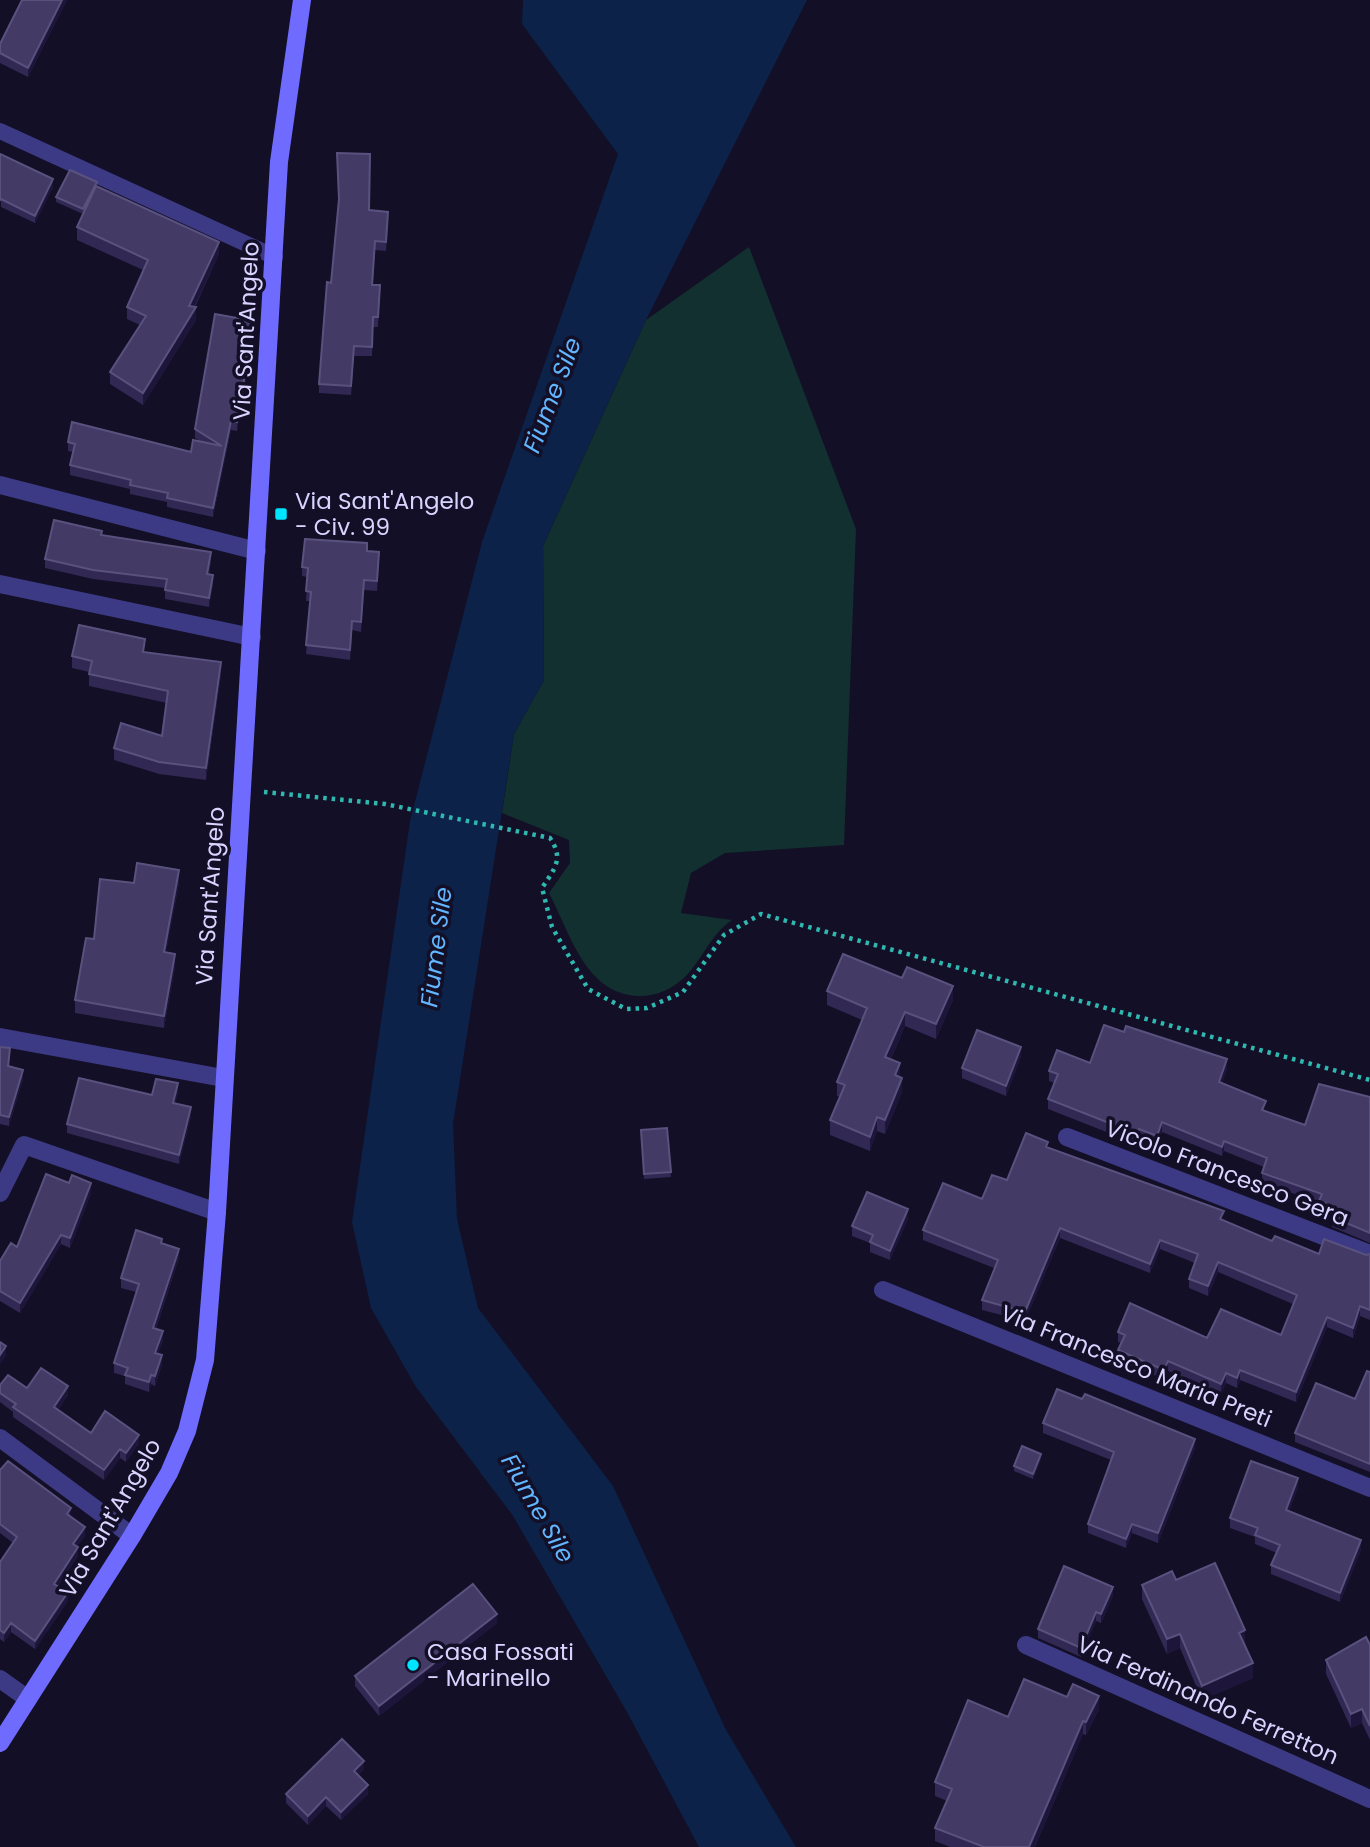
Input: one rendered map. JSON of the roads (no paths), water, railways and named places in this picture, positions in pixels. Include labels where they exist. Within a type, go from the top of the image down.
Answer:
[{"type":"street","name":"Via Sant'Angelo","points":[[0,1744],[169,1473],[198,1396],[209,1320],[217,1212],[223,1078],[283,123],[302,0]]},
{"type":"street","points":[[0,485],[257,551]]},
{"type":"street","points":[[0,583],[252,637]]},
{"type":"street","points":[[0,1037],[223,1078]]},
{"type":"street","name":"Vicolo Francesco Gera","points":[[1067,1137],[1370,1254]]},
{"type":"street","points":[[0,1193],[24,1145],[217,1212]]},
{"type":"street","name":"Via Francesco Maria Preti","points":[[883,1290],[1370,1488]]},
{"type":"street","points":[[0,1438],[132,1536]]},
{"type":"street","name":"Via Ferdinando Ferretton","points":[[1026,1645],[1370,1799]]},
{"type":"street","points":[[0,1679],[28,1699]]},
{"type":"lane","points":[[0,131],[275,257]]},
{"type":"water","name":"Fiume Sile","points":[[523,0],[807,0],[646,320],[543,546],[544,680],[514,734],[453,1124],[457,1219],[478,1308],[613,1486],[726,1730],[796,1847],[699,1847],[627,1712],[513,1516],[416,1387],[371,1308],[352,1222],[410,821],[482,542],[618,154],[522,24]]},
{"type":"place","name":"Via Sant'Angelo - Civ. 99","points":[[281,514]]},
{"type":"place","name":"Casa Fossati - Marinello","points":[[413,1665]]}]
